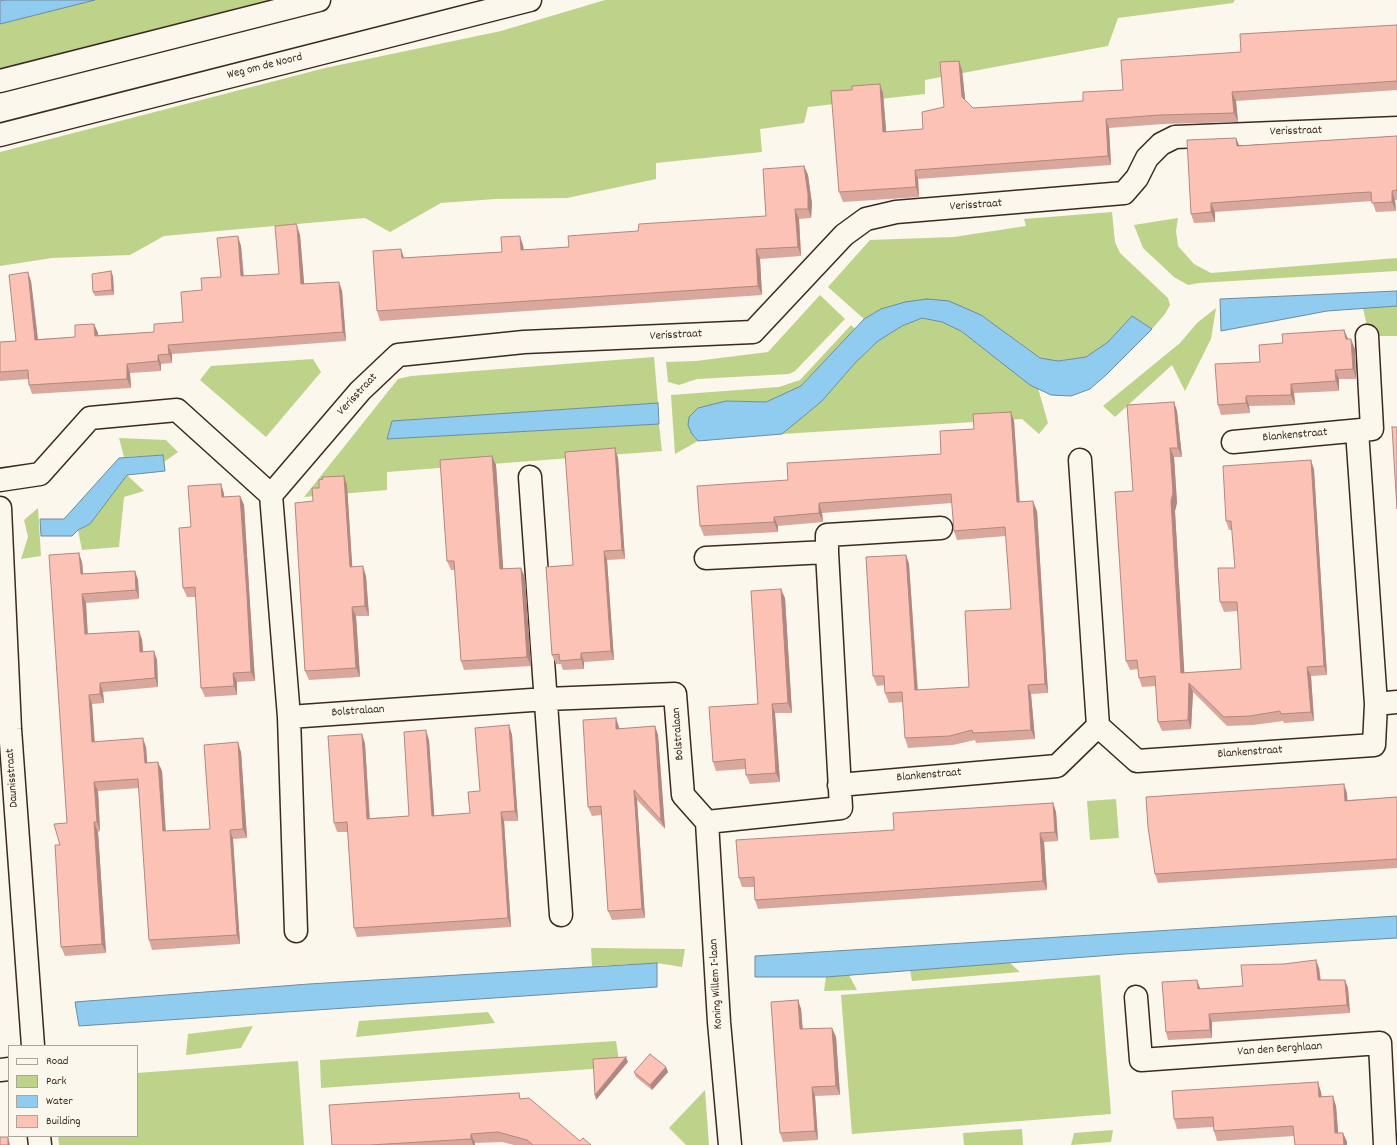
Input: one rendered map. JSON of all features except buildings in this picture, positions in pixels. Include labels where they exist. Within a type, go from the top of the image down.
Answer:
[{"type":"main road","points":[[0,81],[319,0]]},
{"type":"main road","name":"Weg om de Noord","points":[[0,135],[530,0]]},
{"type":"main road","name":"Verisstraat","points":[[271,495],[360,391],[398,355],[524,342],[753,332],[844,235],[866,219],[896,212],[1124,193],[1137,178],[1147,158],[1161,144],[1175,137],[1397,128]]},
{"type":"main road","name":"Blankenstraat","points":[[1233,442],[1372,429],[1367,336]]},
{"type":"main road","points":[[0,480],[40,474],[90,418],[177,410],[271,495],[289,717],[296,931]]},
{"type":"main road","name":"Blankenstraat","points":[[839,785],[1058,766],[1098,726],[1137,761],[1374,745],[1387,703],[1357,431]]},
{"type":"main road","points":[[1080,460],[1098,726]]},
{"type":"main road","points":[[530,477],[561,915]]},
{"type":"main road","name":"Daunisstraat","points":[[0,508],[8,830],[29,976],[32,1045]]},
{"type":"main road","points":[[706,822],[841,808],[827,552],[828,535],[941,528]]},
{"type":"main road","points":[[706,558],[827,552]]},
{"type":"main road","name":"Bolstralaan","points":[[289,717],[546,699],[676,694],[683,795],[706,822]]},
{"type":"main road","name":"Koning Willem I-laan","points":[[706,822],[719,1022],[730,1145]]},
{"type":"main road","name":"Van den Berghlaan","points":[[1136,997],[1141,1060],[1380,1043],[1385,1145]]},
{"type":"green space","points":[[95,0],[271,0],[0,68],[0,24]]},
{"type":"green space","points":[[605,0],[1235,0],[1233,3],[1118,18],[1108,46],[925,80],[925,94],[808,107],[804,123],[760,129],[762,152],[656,163],[656,179],[567,198],[495,199],[441,203],[390,232],[365,218],[164,236],[130,255],[52,258],[0,266],[0,152],[325,68],[501,31]]},
{"type":"green space","points":[[1112,212],[1115,242],[1120,253],[1168,298],[1170,305],[1165,314],[1152,329],[1132,316],[1108,342],[1086,357],[1058,361],[1040,358],[981,315],[881,309],[864,319],[828,287],[870,240],[954,237],[1026,226],[1024,219]]},
{"type":"green space","points":[[1178,218],[1176,231],[1178,246],[1194,264],[1211,273],[1397,258],[1397,271],[1199,283],[1188,285],[1174,277],[1143,248],[1134,225]]},
{"type":"green space","points":[[820,295],[845,319],[795,371],[789,374],[697,379],[679,385],[668,382],[666,362],[696,361],[768,352]]},
{"type":"green space","points":[[1397,306],[1397,336],[1369,336],[1363,308]]},
{"type":"green space","points":[[1216,308],[1211,339],[1185,391],[1172,365],[1115,417],[1103,406],[1180,343],[1197,323]]},
{"type":"green space","points":[[922,318],[942,322],[961,331],[1030,384],[1038,388],[1048,423],[1039,434],[1022,419],[782,434],[822,401],[855,363],[878,341],[902,326]]},
{"type":"green space","points":[[851,325],[855,329],[801,386],[766,402],[726,401],[692,434],[698,441],[675,454],[671,395],[779,387],[800,380]]},
{"type":"green space","points":[[654,357],[658,403],[392,421],[387,439],[659,424],[662,451],[387,472],[387,490],[304,497],[398,379],[411,376]]},
{"type":"green space","points":[[313,359],[321,372],[266,437],[200,380],[211,366]]},
{"type":"green space","points":[[119,438],[166,440],[178,452],[164,462],[163,455],[124,457]]},
{"type":"green space","points":[[127,475],[144,491],[124,497],[119,547],[82,550],[78,530],[90,524]]},
{"type":"green space","points":[[38,508],[41,556],[21,559],[28,537],[24,520]]},
{"type":"green space","points":[[1116,799],[1119,838],[1090,840],[1087,801]]},
{"type":"green space","points":[[591,948],[685,949],[682,967],[657,963],[592,966]]},
{"type":"green space","points":[[1010,963],[1020,972],[912,981],[910,970]]},
{"type":"green space","points":[[849,975],[857,990],[824,991],[826,977]]},
{"type":"green space","points":[[1100,975],[1111,1114],[852,1134],[841,995]]},
{"type":"green space","points":[[488,1012],[495,1023],[356,1037],[359,1021]]},
{"type":"green space","points":[[253,1026],[241,1048],[186,1055],[188,1034]]},
{"type":"green space","points":[[616,1041],[620,1067],[321,1088],[320,1060]]},
{"type":"green space","points":[[298,1061],[304,1145],[59,1145],[58,1137],[138,1137],[138,1073]]},
{"type":"green space","points":[[705,1090],[709,1145],[686,1145],[669,1128]]},
{"type":"green space","points":[[1022,1129],[1023,1145],[964,1145],[963,1133]]},
{"type":"green space","points":[[1113,1130],[1111,1142],[1071,1145],[1074,1133]]},
{"type":"water","points":[[95,0],[0,24],[0,1]]},
{"type":"water","points":[[1397,291],[1397,306],[1327,311],[1221,331],[1220,299]]},
{"type":"water","points":[[927,299],[949,301],[981,315],[1040,358],[1058,361],[1086,357],[1108,342],[1132,316],[1152,329],[1090,389],[1071,396],[1051,395],[1030,385],[961,331],[942,322],[922,318],[902,326],[878,341],[855,363],[822,401],[782,434],[698,441],[692,434],[688,425],[689,417],[698,408],[726,401],[766,402],[801,386],[864,319],[881,309],[905,302]]},
{"type":"water","points":[[658,403],[659,424],[387,439],[392,421]]},
{"type":"water","points":[[163,455],[165,471],[127,475],[90,524],[78,530],[72,536],[41,536],[40,519],[64,519],[119,458]]},
{"type":"water","points":[[1397,916],[1397,938],[1125,954],[826,977],[755,977],[755,956]]},
{"type":"water","points":[[657,963],[657,987],[79,1026],[75,1002],[309,984]]}]
